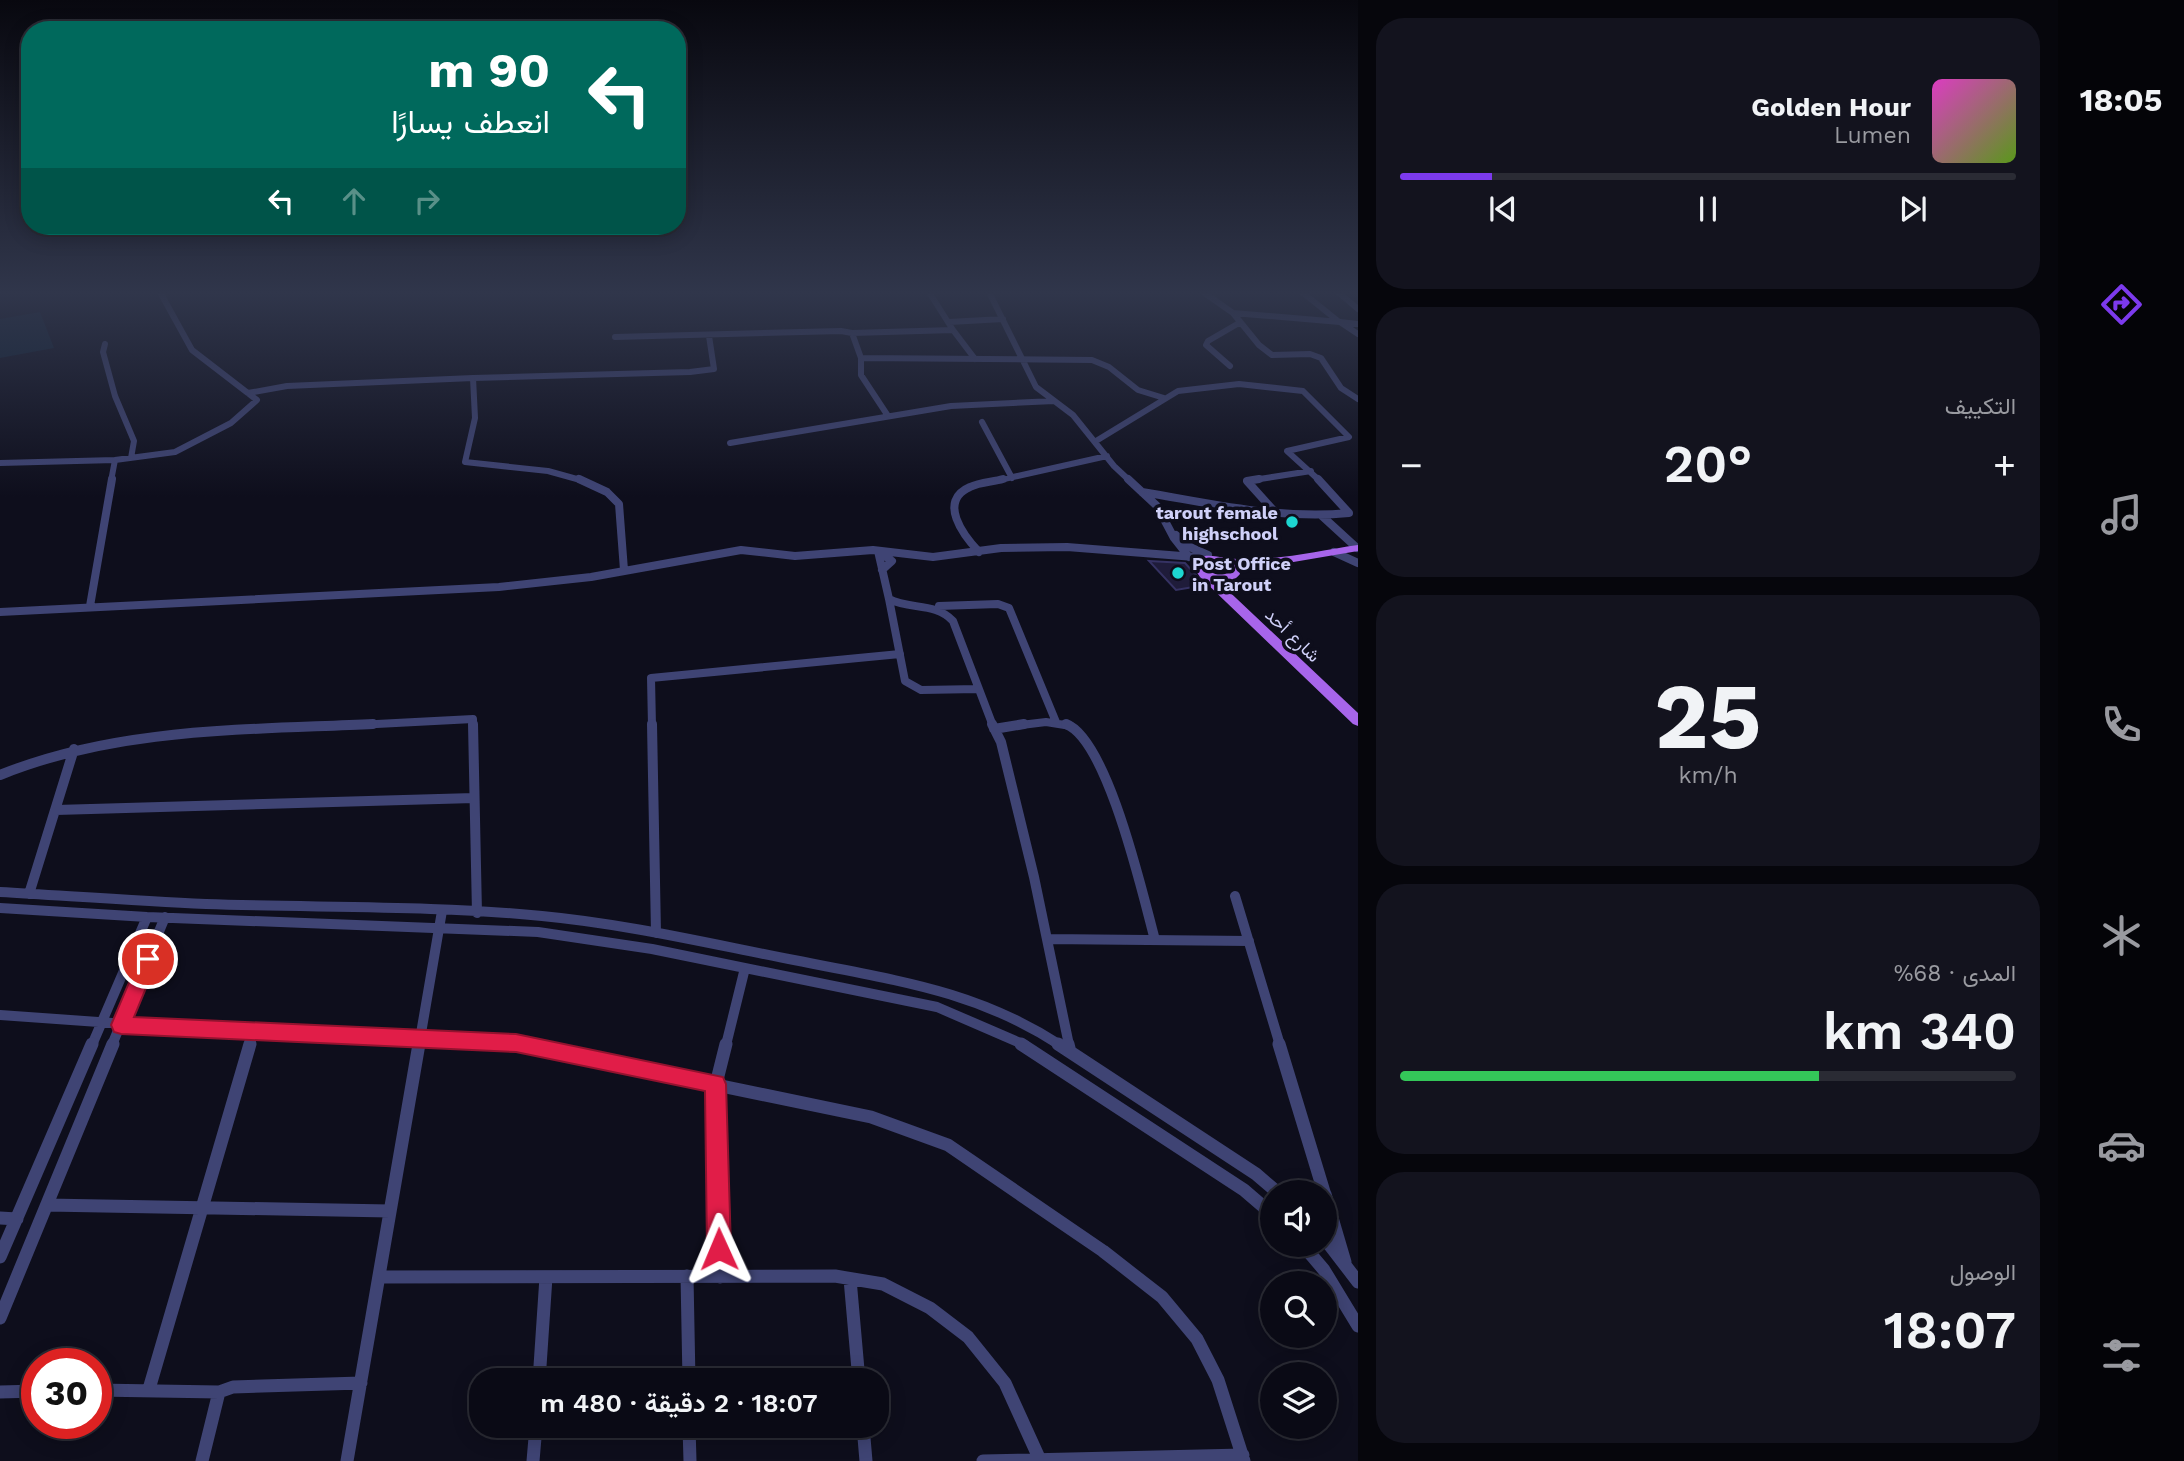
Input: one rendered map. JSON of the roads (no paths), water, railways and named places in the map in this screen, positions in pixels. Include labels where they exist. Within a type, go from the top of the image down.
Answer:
[{"type":"main road","points":[[1204,562],[1264,563],[1358,548]]},
{"type":"main road","points":[[1204,562],[1230,576],[1264,563]]},
{"type":"main road","points":[[1204,562],[1232,566],[1230,576],[1237,605]]},
{"type":"main road","name":"شارع أحد","points":[[1204,562],[1237,605],[1358,722]]},
{"type":"street","points":[[105,360],[115,396],[134,441],[131,458]]},
{"type":"street","points":[[0,463],[115,460],[175,452],[231,423],[257,400],[205,360]]},
{"type":"street","points":[[248,393],[287,386],[690,372],[714,369],[713,360]]},
{"type":"street","points":[[861,360],[861,375],[888,416]]},
{"type":"street","points":[[910,360],[947,360]]},
{"type":"street","points":[[1022,360],[1036,387],[1073,415],[1107,456],[1157,506],[1179,545],[1204,562]]},
{"type":"street","points":[[1093,360],[1115,369],[1129,384],[1142,391],[1164,398]]},
{"type":"street","points":[[1223,360],[1230,366]]},
{"type":"street","points":[[1322,360],[1341,388],[1358,399]]},
{"type":"street","points":[[473,378],[475,418],[465,462],[571,476],[613,496],[619,504],[624,570]]},
{"type":"street","points":[[1096,441],[1178,391],[1239,384],[1303,391],[1349,437]]},
{"type":"street","points":[[730,443],[951,406],[1054,401]]},
{"type":"street","points":[[982,422],[1012,478]]},
{"type":"street","points":[[1142,492],[1322,516],[1349,513],[1311,471],[1287,451],[1358,435]]},
{"type":"street","points":[[979,552],[953,518],[957,497],[968,487],[1107,456]]},
{"type":"street","points":[[90,606],[115,460]]},
{"type":"street","points":[[1274,511],[1247,481],[1311,471]]},
{"type":"street","points":[[1322,516],[1358,548]]},
{"type":"street","points":[[1172,532],[1204,562]]},
{"type":"street","points":[[1170,554],[1179,545]]},
{"type":"street","points":[[0,612],[413,593],[591,577],[741,551],[795,556],[878,551],[933,557],[1002,548],[1067,547],[1170,554],[1204,562]]},
{"type":"street","points":[[878,551],[905,681],[921,690],[978,689]]},
{"type":"street","points":[[1334,552],[1358,563]]},
{"type":"street","points":[[1170,554],[1204,562]]},
{"type":"street","points":[[889,599],[897,605],[910,607],[998,604],[1009,608],[1055,724]]},
{"type":"street","points":[[935,607],[947,611],[953,621],[1001,742],[1047,939],[1070,1052]]},
{"type":"street","points":[[656,933],[651,678],[900,654]]},
{"type":"street","points":[[0,775],[102,742],[162,735],[473,719],[477,913]]},
{"type":"street","points":[[995,729],[1055,724],[1072,726],[1085,734],[1114,799],[1155,940]]},
{"type":"street","points":[[20,909],[23,894],[57,810],[74,749]]},
{"type":"street","points":[[57,810],[474,798]]},
{"type":"street","points":[[0,892],[543,916],[656,933],[940,989],[986,1004],[1037,1030],[1263,1180]]},
{"type":"street","points":[[1235,896],[1320,1180]]},
{"type":"street","points":[[112,899],[133,916]]},
{"type":"street","points":[[0,908],[147,917],[538,932],[652,949],[937,1007],[1027,1046],[1244,1190],[1260,1204]]},
{"type":"street","points":[[347,1461],[442,911]]},
{"type":"street","points":[[0,1257],[147,917]]},
{"type":"street","points":[[0,1318],[165,917]]},
{"type":"street","points":[[140,933],[148,959]]},
{"type":"street","points":[[1047,939],[1249,941]]},
{"type":"street","points":[[720,1276],[716,1084],[745,968]]},
{"type":"street","points":[[0,1015],[253,1033],[516,1043],[871,1118],[948,1145],[1103,1251],[1162,1297],[1197,1339],[1218,1380],[1243,1458],[983,1461]]},
{"type":"street","points":[[149,1389],[253,1033]]},
{"type":"street","points":[[47,1205],[390,1211]]},
{"type":"street","points":[[0,1218],[17,1219]]},
{"type":"street","points":[[1337,1236],[1345,1262]]},
{"type":"street","points":[[1337,1252],[1358,1282]]},
{"type":"street","points":[[1313,1257],[1324,1270],[1358,1326]]},
{"type":"street","points":[[687,1276],[689,1368]]},
{"type":"street","points":[[379,1277],[835,1276],[883,1284],[930,1308],[968,1337],[1005,1383],[1040,1460]]},
{"type":"street","points":[[540,1368],[546,1277]]},
{"type":"street","points":[[850,1279],[858,1368]]},
{"type":"street","points":[[112,1390],[219,1392],[233,1387],[361,1383]]},
{"type":"street","points":[[0,1392],[21,1391]]},
{"type":"street","points":[[202,1461],[219,1392]]},
{"type":"street","points":[[533,1461],[535,1438]]},
{"type":"street","points":[[689,1438],[690,1461]]},
{"type":"street","points":[[864,1438],[866,1461]]},
{"type":"place","name":"tarout female highschool","points":[[1292,522]]},
{"type":"place","name":"Post Office in Tarout","points":[[1178,573]]}]
